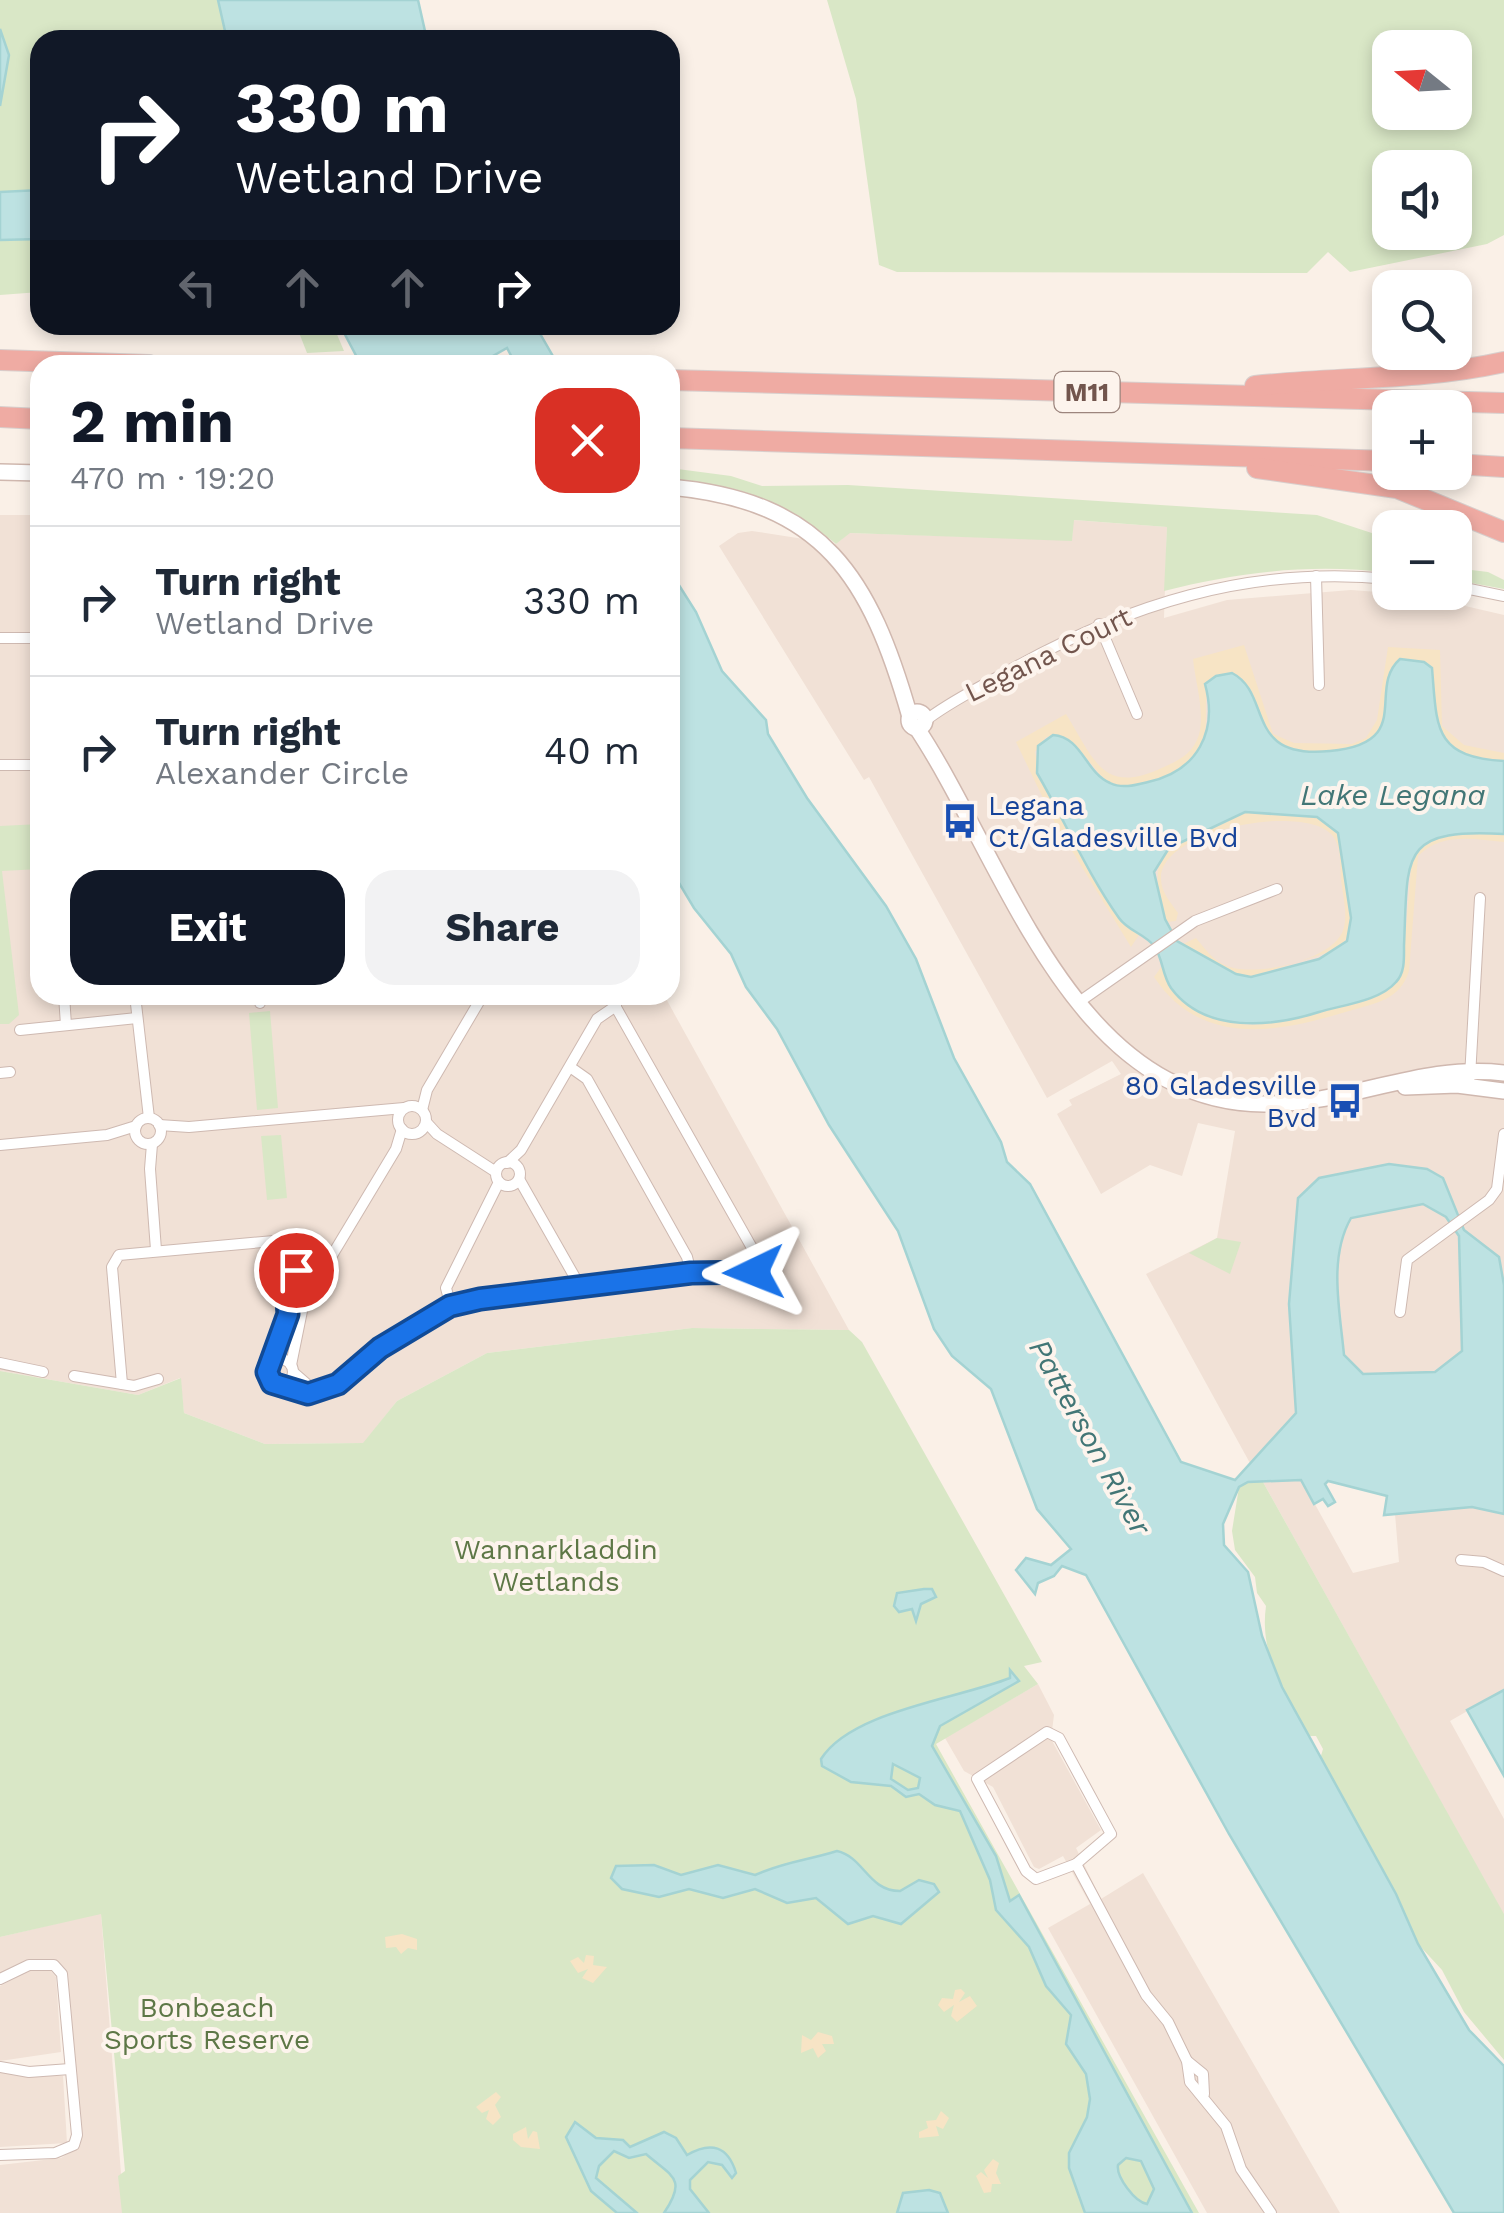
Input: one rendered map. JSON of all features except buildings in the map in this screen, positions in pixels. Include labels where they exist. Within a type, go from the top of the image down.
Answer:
[{"type":"highway","points":[[0,360],[30,361]]},
{"type":"highway","points":[[1179,394],[1337,377],[1430,374],[1504,362]]},
{"type":"highway","name":"M11","points":[[680,380],[1504,403]]},
{"type":"highway","points":[[0,417],[30,418]]},
{"type":"highway","name":"M11","points":[[680,438],[1372,460]]},
{"type":"highway","points":[[1158,451],[1203,462],[1322,474],[1397,488],[1504,532]]},
{"type":"highway","points":[[1472,465],[1504,468]]},
{"type":"main road","points":[[0,472],[30,472]]},
{"type":"main road","points":[[680,489],[748,500],[806,528],[836,557],[860,589],[931,748],[1055,970],[1135,1063],[1198,1095],[1269,1104],[1397,1084],[1426,1075],[1470,1079],[1504,1074]]},
{"type":"main road","points":[[1470,1079],[1504,1091]]},
{"type":"street","name":"Legana Court","points":[[919,719],[1099,624],[1198,590],[1316,576],[1372,578]]},
{"type":"street","points":[[1316,576],[1319,685]]},
{"type":"street","points":[[1472,589],[1504,596]]},
{"type":"street","points":[[1099,624],[1137,714]]},
{"type":"street","points":[[0,638],[30,638]]},
{"type":"street","points":[[0,765],[30,765]]},
{"type":"street","points":[[1079,1002],[1172,935],[1215,912],[1277,889]]},
{"type":"street","points":[[1470,1079],[1480,898]]},
{"type":"street","points":[[65,1005],[66,1025]]},
{"type":"street","points":[[136,1005],[156,1250]]},
{"type":"street","points":[[280,1385],[292,1369],[304,1301],[411,1127],[413,1108],[477,1005]]},
{"type":"street","points":[[450,1306],[446,1288],[507,1175],[608,1005]]},
{"type":"street","points":[[284,1258],[288,1291],[267,1376],[294,1392],[316,1392],[338,1384],[380,1348],[450,1306],[691,1273],[748,1274],[756,1270],[756,1255],[615,1005]]},
{"type":"street","points":[[20,1030],[137,1018]]},
{"type":"street","points":[[570,1066],[587,1080],[687,1257],[691,1273]]},
{"type":"street","points":[[0,1145],[413,1108]]},
{"type":"street","points":[[411,1127],[413,1108]]},
{"type":"street","points":[[381,1111],[411,1127],[437,1134],[507,1175],[531,1199],[581,1288]]},
{"type":"street","points":[[1400,1312],[1408,1260],[1500,1190],[1504,1134]]},
{"type":"street","points":[[122,1384],[112,1261],[118,1254],[274,1241],[284,1258],[312,1287]]},
{"type":"street","points":[[288,1291],[303,1276],[321,1272]]},
{"type":"street","points":[[288,1291],[304,1301]]},
{"type":"street","points":[[272,1361],[280,1358],[316,1392]]},
{"type":"street","points":[[0,1363],[42,1372]]},
{"type":"street","points":[[74,1376],[134,1386],[158,1378]]},
{"type":"street","points":[[1460,1560],[1484,1562],[1504,1571]]},
{"type":"street","points":[[1047,1732],[1059,1738],[1110,1829],[1108,1840],[1076,1864],[1038,1879],[1031,1877],[978,1783],[982,1772],[1047,1732]]},
{"type":"street","points":[[1076,1864],[1146,1995],[1168,2022],[1187,2061],[1203,2074],[1204,2094],[1226,2126],[1241,2169],[1271,2213]]},
{"type":"street","points":[[0,1979],[29,1965],[50,1964],[60,1969],[74,2145],[55,2154],[0,2155]]},
{"type":"street","points":[[0,2067],[29,2072],[70,2069]]},
{"type":"shaded area","points":[[0,515],[30,515],[30,1005],[670,1005],[849,1330],[692,1328],[487,1353],[397,1401],[364,1443],[265,1444],[184,1413],[180,1378],[138,1395],[0,1371]]},
{"type":"shaded area","points":[[1073,520],[1167,527],[1164,618],[1227,600],[1351,590],[1372,592],[1372,610],[1472,608],[1504,615],[1504,1285],[1499,1257],[1464,1230],[1443,1178],[1435,1173],[1389,1164],[1319,1178],[1298,1198],[1289,1304],[1297,1413],[1251,1465],[1146,1274],[1217,1238],[1235,1131],[1198,1123],[1182,1176],[1150,1165],[1101,1194],[1057,1114],[1072,1105],[1069,1100],[1121,1074],[1112,1061],[1047,1098],[869,777],[864,780],[719,546],[738,533],[752,531],[836,544],[849,533],[1072,540]]},
{"type":"shaded area","points":[[1423,1204],[1446,1217],[1459,1236],[1462,1352],[1435,1372],[1363,1374],[1344,1355],[1337,1286],[1341,1236],[1351,1218]]},
{"type":"shaded area","points":[[1301,1479],[1353,1573],[1399,1562],[1395,1514],[1472,1507],[1504,1514],[1504,1690],[1450,1721],[1504,1819],[1504,1915],[1263,1482]]},
{"type":"shaded area","points":[[1038,1684],[1054,1715],[1051,1739],[1101,1830],[1076,1848],[1101,1899],[1143,1873],[1340,2213],[1207,2213],[1048,1928],[1090,1904],[1063,1856],[1039,1869],[1034,1867],[993,1787],[964,1771],[945,1738]]},
{"type":"shaded area","points":[[101,1913],[124,2213],[0,2213],[0,2165],[61,2158],[80,2146],[81,2137],[65,1970],[58,1961],[45,1959],[0,1975],[0,1937]]},
{"type":"shaded area","points":[[49,1969],[56,1977],[61,2052],[0,2061],[0,1986],[30,1971]]},
{"type":"shaded area","points":[[0,2072],[63,2076],[67,2143],[0,2147]]},
{"type":"green space","points":[[0,0],[218,0],[225,30],[30,30],[30,293],[0,295]]},
{"type":"green space","points":[[827,0],[1504,0],[1504,235],[1487,244],[1472,247],[1472,150],[1372,150],[1372,250],[1458,250],[1350,272],[1328,252],[1307,273],[897,272],[879,265],[856,99]]},
{"type":"green space","points":[[300,335],[337,335],[344,351],[307,353]]},
{"type":"green space","points":[[680,469],[731,476],[762,486],[848,485],[1317,515],[1372,533],[1372,571],[1276,571],[1164,591],[1167,527],[1074,520],[1072,541],[850,533],[836,544],[779,506],[717,485],[680,481]]},
{"type":"green space","points":[[1472,570],[1504,580],[1504,589],[1472,583]]},
{"type":"green space","points":[[30,824],[30,870],[2,871],[19,1015],[9,1024],[0,1024],[0,826]]},
{"type":"green space","points":[[270,1011],[278,1108],[257,1110],[249,1013]]},
{"type":"green space","points":[[281,1135],[287,1198],[267,1200],[261,1136]]},
{"type":"green space","points":[[1217,1238],[1241,1242],[1230,1274],[1189,1253]]},
{"type":"green space","points":[[692,1328],[849,1330],[862,1342],[1042,1662],[1024,1666],[1038,1684],[936,1744],[1199,2213],[122,2213],[118,2176],[125,2171],[101,1914],[0,1937],[0,1371],[138,1395],[181,1378],[184,1413],[265,1444],[363,1443],[397,1401],[487,1353]]},
{"type":"green space","points":[[1247,1482],[1263,1482],[1504,1914],[1504,2060],[1464,2012],[1442,1970],[1418,1944],[1396,1894],[1320,1759],[1323,1749],[1316,1736],[1308,1736],[1283,1689],[1266,1641],[1266,1606],[1257,1593],[1255,1577],[1235,1550],[1232,1531],[1239,1487]]},
{"type":"sand","points":[[1244,645],[1273,734],[1294,743],[1352,744],[1366,738],[1377,720],[1388,647],[1440,650],[1442,726],[1464,745],[1504,753],[1504,761],[1480,758],[1450,743],[1436,718],[1424,662],[1407,659],[1393,667],[1388,706],[1380,728],[1371,738],[1342,750],[1307,752],[1277,742],[1262,726],[1244,686],[1232,673],[1216,676],[1211,683],[1201,748],[1193,760],[1169,777],[1139,785],[1110,784],[1066,739],[1046,737],[1035,752],[1041,779],[1119,918],[1139,935],[1131,947],[1055,823],[1016,742],[1066,714],[1094,759],[1114,775],[1127,778],[1164,767],[1187,753],[1200,730],[1193,659]]},
{"type":"sand","points":[[1245,812],[1317,817],[1338,833],[1351,918],[1349,935],[1339,949],[1250,977],[1225,970],[1181,945],[1196,938],[1225,965],[1274,968],[1323,951],[1342,933],[1345,907],[1335,840],[1317,826],[1294,821],[1236,826],[1183,847],[1167,861],[1161,879],[1178,913],[1176,921],[1166,922],[1158,875],[1170,846],[1200,828]]},
{"type":"sand","points":[[1461,832],[1504,834],[1504,842],[1448,840],[1418,856],[1409,971],[1400,988],[1386,999],[1296,1025],[1244,1029],[1195,1016],[1173,1000],[1154,977],[1162,966],[1177,991],[1202,1011],[1232,1022],[1262,1024],[1402,974],[1412,858],[1432,838]]},
{"type":"sand","points":[[402,1934],[417,1939],[417,1950],[408,1948],[401,1954],[396,1947],[386,1948],[385,1937]]},
{"type":"sand","points":[[586,1955],[594,1956],[593,1965],[607,1967],[593,1983],[582,1978],[588,1969],[578,1973],[570,1961],[578,1957],[584,1963]]},
{"type":"sand","points":[[955,1990],[965,1993],[959,2002],[970,1996],[977,2006],[957,2022],[951,2016],[954,2005],[944,2012],[938,2005],[942,1998],[953,1999]]},
{"type":"sand","points":[[818,2032],[832,2036],[834,2044],[822,2044],[826,2051],[818,2058],[813,2048],[801,2053],[802,2035],[811,2040]]},
{"type":"sand","points":[[496,2092],[501,2097],[495,2105],[501,2117],[493,2125],[486,2119],[489,2110],[482,2113],[476,2107]]},
{"type":"sand","points":[[941,2111],[949,2118],[943,2129],[936,2126],[939,2136],[919,2138],[919,2132],[928,2128],[926,2121],[936,2120]]},
{"type":"sand","points":[[526,2127],[528,2139],[533,2131],[537,2132],[540,2149],[521,2147],[513,2140],[513,2134]]},
{"type":"sand","points":[[993,2159],[999,2163],[996,2173],[1001,2184],[992,2184],[991,2192],[984,2193],[976,2176],[981,2172],[988,2178],[984,2170]]},
{"type":"water","points":[[218,0],[418,0],[425,30],[225,30]]},
{"type":"water","points":[[0,29],[9,55],[0,106]]},
{"type":"water","points":[[30,190],[30,239],[0,240],[0,192]]},
{"type":"water","points":[[345,335],[541,335],[552,355],[511,355],[507,348],[495,355],[356,355]]},
{"type":"water","name":"Patterson River","points":[[680,587],[696,612],[722,671],[766,720],[768,734],[807,798],[886,906],[916,959],[954,1058],[1001,1142],[1007,1162],[1030,1184],[1181,1462],[1235,1480],[1296,1413],[1289,1304],[1298,1198],[1319,1178],[1389,1164],[1427,1169],[1443,1178],[1464,1230],[1499,1257],[1504,1285],[1504,1514],[1472,1507],[1384,1515],[1387,1496],[1328,1481],[1325,1484],[1335,1502],[1328,1506],[1323,1499],[1314,1504],[1301,1480],[1248,1482],[1239,1487],[1223,1524],[1224,1545],[1248,1572],[1262,1636],[1282,1687],[1396,1894],[1418,1944],[1469,2030],[1504,2066],[1504,2213],[1454,2213],[1229,1834],[1086,1575],[1062,1566],[1054,1576],[1038,1583],[1035,1594],[1016,1570],[1026,1558],[1051,1565],[1071,1549],[1037,1509],[991,1389],[952,1356],[934,1329],[898,1231],[829,1125],[777,1029],[746,987],[731,954],[680,885]],"holes":[[[1423,1204],[1446,1217],[1459,1236],[1462,1351],[1435,1372],[1363,1374],[1344,1355],[1338,1303],[1340,1250],[1351,1218]]]},
{"type":"water","name":"Lake Legana","points":[[1400,659],[1424,662],[1432,668],[1435,707],[1443,735],[1464,753],[1504,761],[1504,834],[1445,836],[1427,843],[1416,854],[1407,889],[1402,970],[1396,982],[1380,994],[1281,1021],[1240,1023],[1202,1013],[1171,988],[1154,946],[1123,922],[1107,901],[1037,773],[1038,746],[1053,735],[1063,737],[1102,778],[1115,785],[1134,785],[1165,777],[1191,759],[1206,733],[1209,718],[1205,684],[1216,676],[1232,673],[1252,695],[1272,736],[1284,746],[1302,751],[1330,751],[1356,746],[1381,726],[1391,671]],"holes":[[[1245,812],[1317,817],[1338,833],[1351,918],[1347,941],[1319,959],[1251,977],[1236,974],[1177,941],[1165,919],[1154,872],[1169,848]]]},
{"type":"water","points":[[932,1589],[936,1597],[921,1604],[916,1621],[912,1609],[899,1612],[894,1606],[897,1593]]},
{"type":"water","points":[[1010,1670],[1019,1681],[940,1726],[932,1746],[996,1856],[1010,1901],[1019,1895],[1192,2213],[1085,2213],[1069,2168],[1069,2153],[1087,2117],[1090,2099],[1086,2074],[1066,2044],[1071,2015],[1046,1986],[1029,1947],[996,1910],[990,1880],[960,1811],[935,1805],[919,1794],[906,1797],[891,1786],[851,1782],[822,1766],[821,1759],[856,1729],[907,1708],[1010,1678]],"holes":[[[893,1764],[920,1778],[918,1788],[908,1790],[891,1779]],[[1126,2158],[1141,2161],[1154,2189],[1147,2204],[1132,2194],[1120,2176],[1118,2165]]]},
{"type":"water","points":[[1504,1690],[1504,1776],[1467,1710]]},
{"type":"water","points":[[837,1851],[889,1890],[900,1891],[919,1880],[934,1884],[939,1892],[901,1924],[873,1916],[848,1924],[816,1898],[787,1903],[755,1889],[723,1898],[689,1889],[659,1897],[622,1889],[611,1878],[616,1866],[654,1865],[681,1875],[718,1865],[755,1875]]},
{"type":"water","points":[[575,2122],[596,2138],[623,2140],[630,2147],[664,2132],[676,2138],[687,2155],[704,2148],[718,2149],[728,2157],[736,2173],[732,2178],[722,2165],[708,2162],[690,2180],[690,2189],[709,2213],[664,2213],[675,2192],[669,2173],[646,2154],[629,2158],[614,2151],[599,2166],[596,2178],[637,2213],[617,2213],[591,2191],[566,2137]]},
{"type":"water","points":[[903,2193],[940,2193],[948,2213],[897,2213]]},
{"type":"place","name":"Legana Ct/Gladesville Bvd","points":[[960,821]]},
{"type":"place","name":"80 Gladesville Bvd","points":[[1345,1101]]},
{"type":"route","points":[[296,1270],[284,1258],[282,1269],[290,1297],[288,1314],[282,1340],[267,1372],[272,1383],[300,1394],[338,1384],[380,1348],[450,1306],[691,1273],[754,1272]]},
{"type":"park label","name":"Wannarkladdin Wetlands","points":[[556,1565]]},
{"type":"park label","name":"Bonbeach Sports Reserve","points":[[207,2023]]}]
